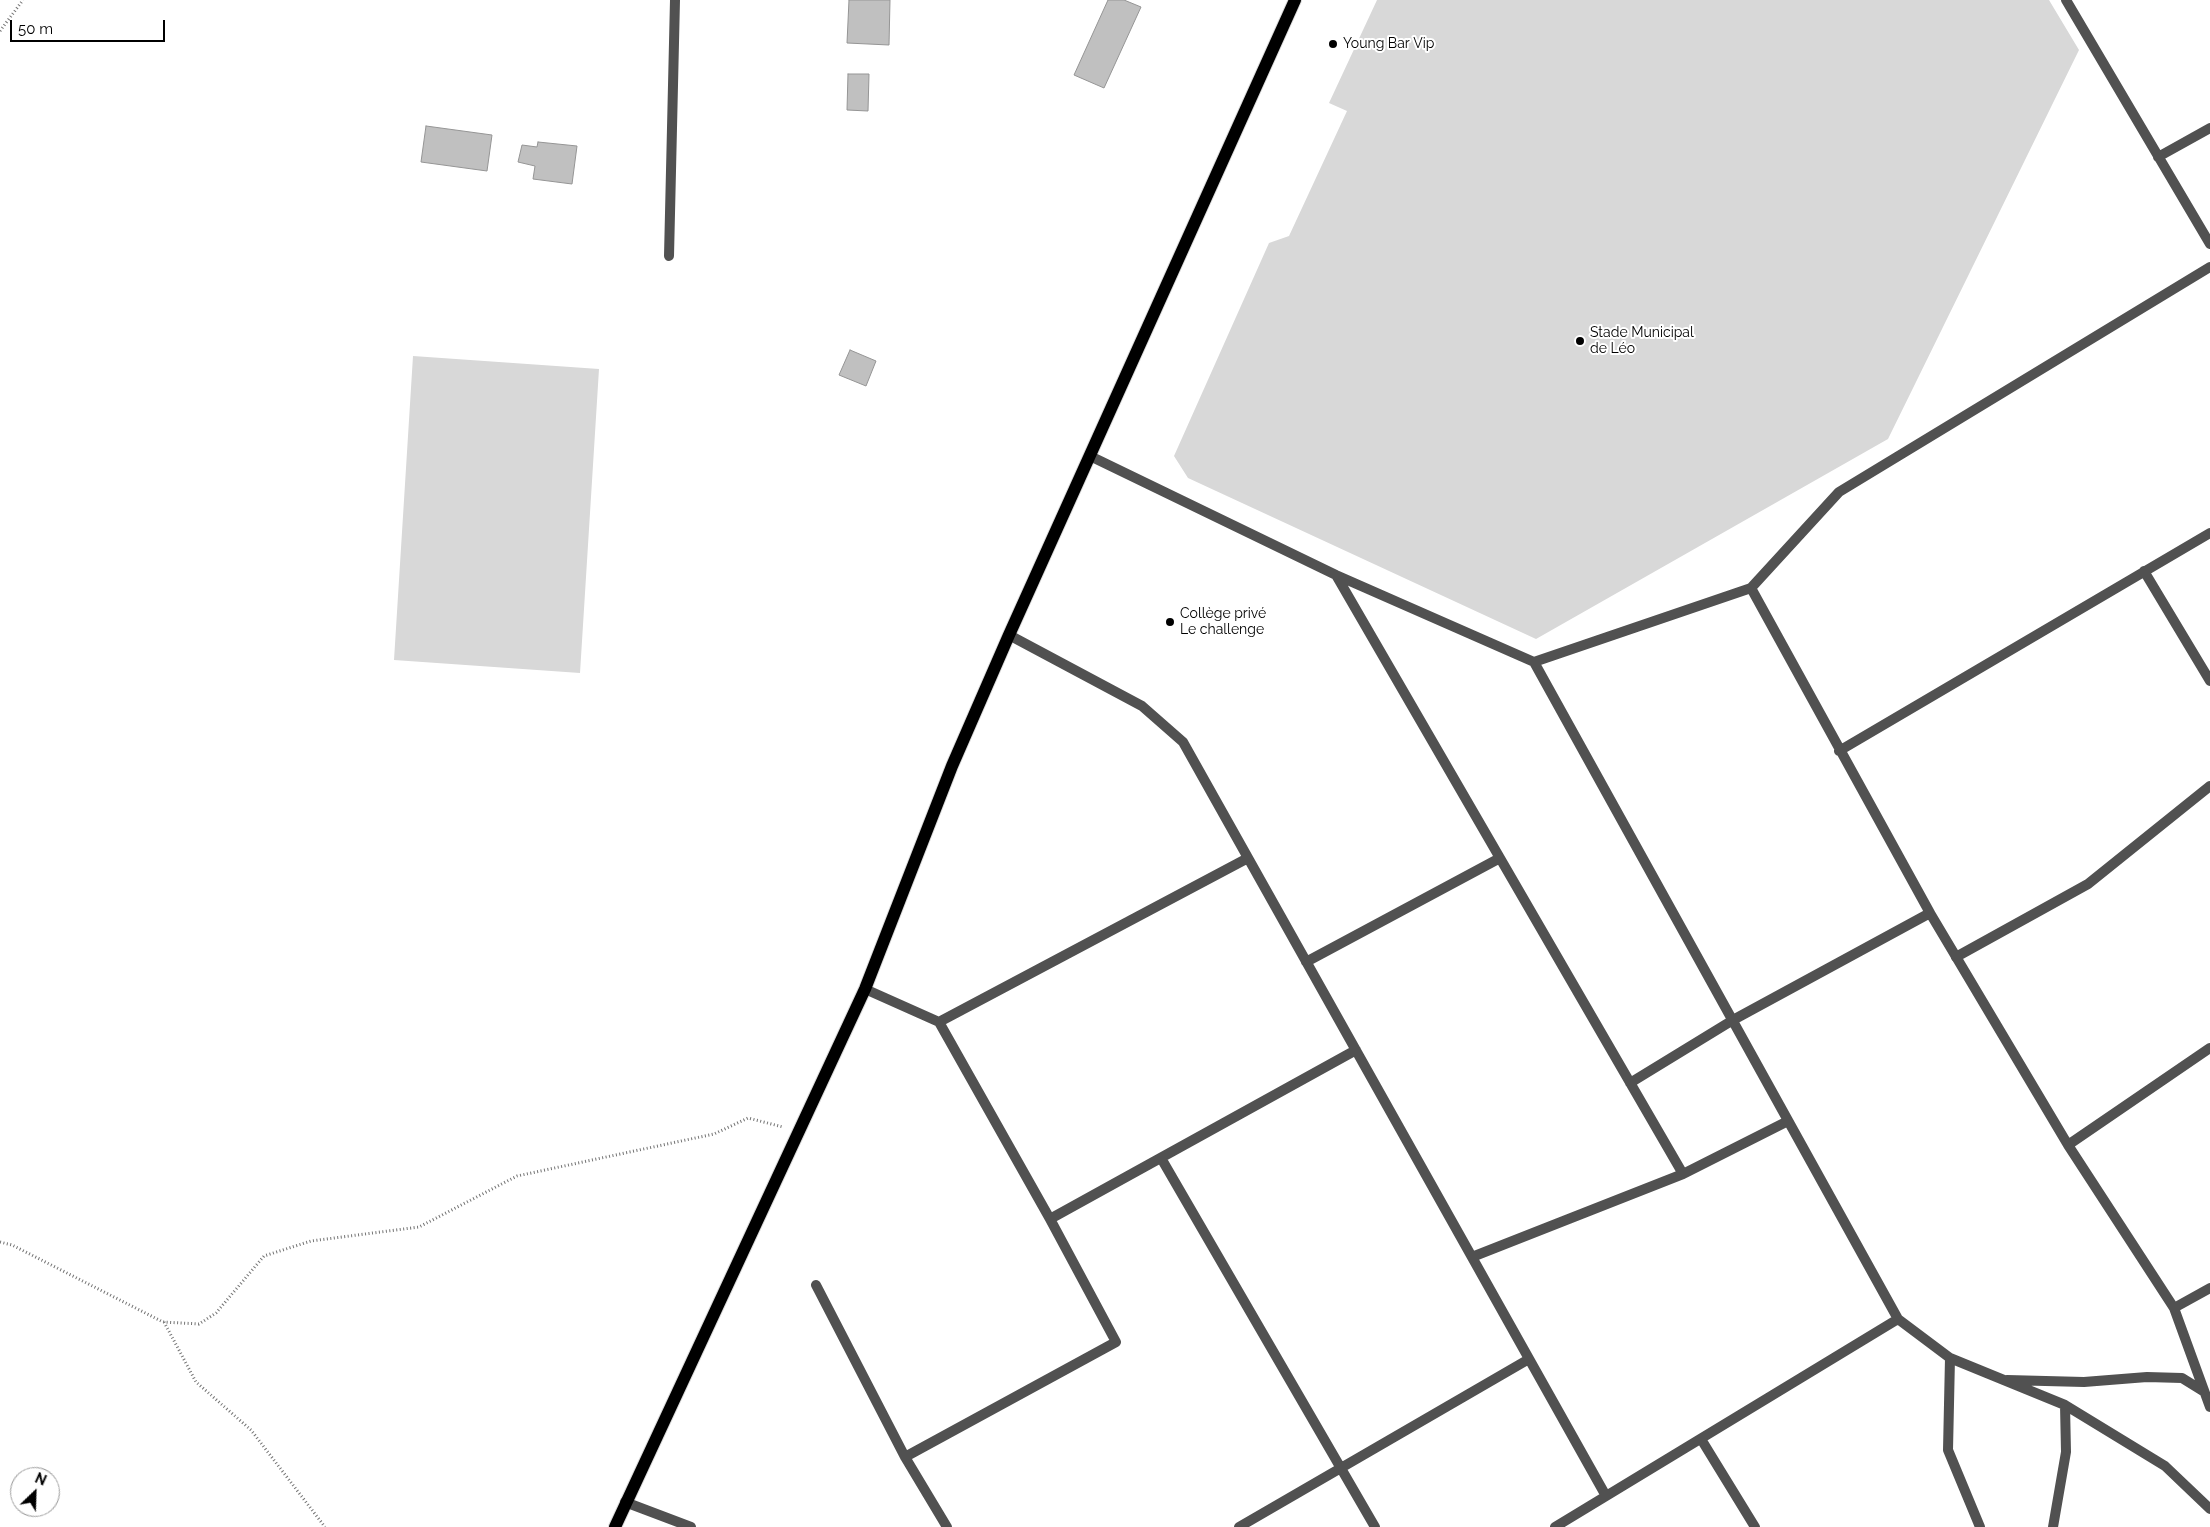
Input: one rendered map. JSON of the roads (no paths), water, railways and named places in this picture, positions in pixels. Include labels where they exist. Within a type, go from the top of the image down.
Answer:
[{"type":"main road","points":[[615,1527],[865,989],[952,766],[1294,0]]},
{"type":"street","points":[[669,256],[675,0]]},
{"type":"street","points":[[2066,0],[2210,244]]},
{"type":"street","points":[[2158,157],[2210,128]]},
{"type":"street","points":[[1534,662],[1751,588],[1839,492],[2210,267]]},
{"type":"street","points":[[1090,456],[1336,575],[1534,662],[1898,1319],[1950,1358],[1998,1380],[2065,1406],[2165,1466],[2210,1509]]},
{"type":"street","points":[[1839,751],[2210,533]]},
{"type":"street","points":[[2144,572],[2210,681]]},
{"type":"street","points":[[1336,575],[1683,1174]]},
{"type":"street","points":[[1751,588],[1839,751],[1930,913],[2068,1145],[2174,1308],[2210,1407]]},
{"type":"street","points":[[1009,635],[1142,706],[1183,742],[1606,1496]]},
{"type":"street","points":[[1956,957],[2088,884],[2210,786]]},
{"type":"street","points":[[939,1022],[1248,858]]},
{"type":"street","points":[[1306,962],[1500,858]]},
{"type":"street","points":[[1630,1083],[1733,1020],[1930,913]]},
{"type":"street","points":[[865,989],[939,1022],[1050,1219],[1116,1342],[905,1457]]},
{"type":"street","points":[[2068,1145],[2210,1048]]},
{"type":"street","points":[[1050,1219],[1356,1050]]},
{"type":"street","points":[[1472,1257],[1683,1174],[1788,1121]]},
{"type":"street","points":[[1161,1158],[1374,1527]]},
{"type":"street","points":[[816,1285],[905,1457],[946,1527]]},
{"type":"street","points":[[2174,1308],[2210,1288]]},
{"type":"street","points":[[1555,1527],[1898,1319]]},
{"type":"street","points":[[1950,1358],[1948,1450],[1980,1527]]},
{"type":"street","points":[[1239,1527],[1530,1359]]},
{"type":"street","points":[[1998,1380],[2084,1382],[2147,1376],[2182,1378],[2206,1392]]},
{"type":"street","points":[[2053,1527],[2066,1452],[2065,1406]]},
{"type":"street","points":[[1701,1439],[1755,1527]]},
{"type":"street","points":[[625,1502],[691,1527]]},
{"type":"place","name":"Young Bar Vip","points":[[1333,44]]},
{"type":"place","name":"Stade Municipal de Léo","points":[[1580,341]]},
{"type":"place","name":"Collège privé Le challenge","points":[[1170,622]]}]
